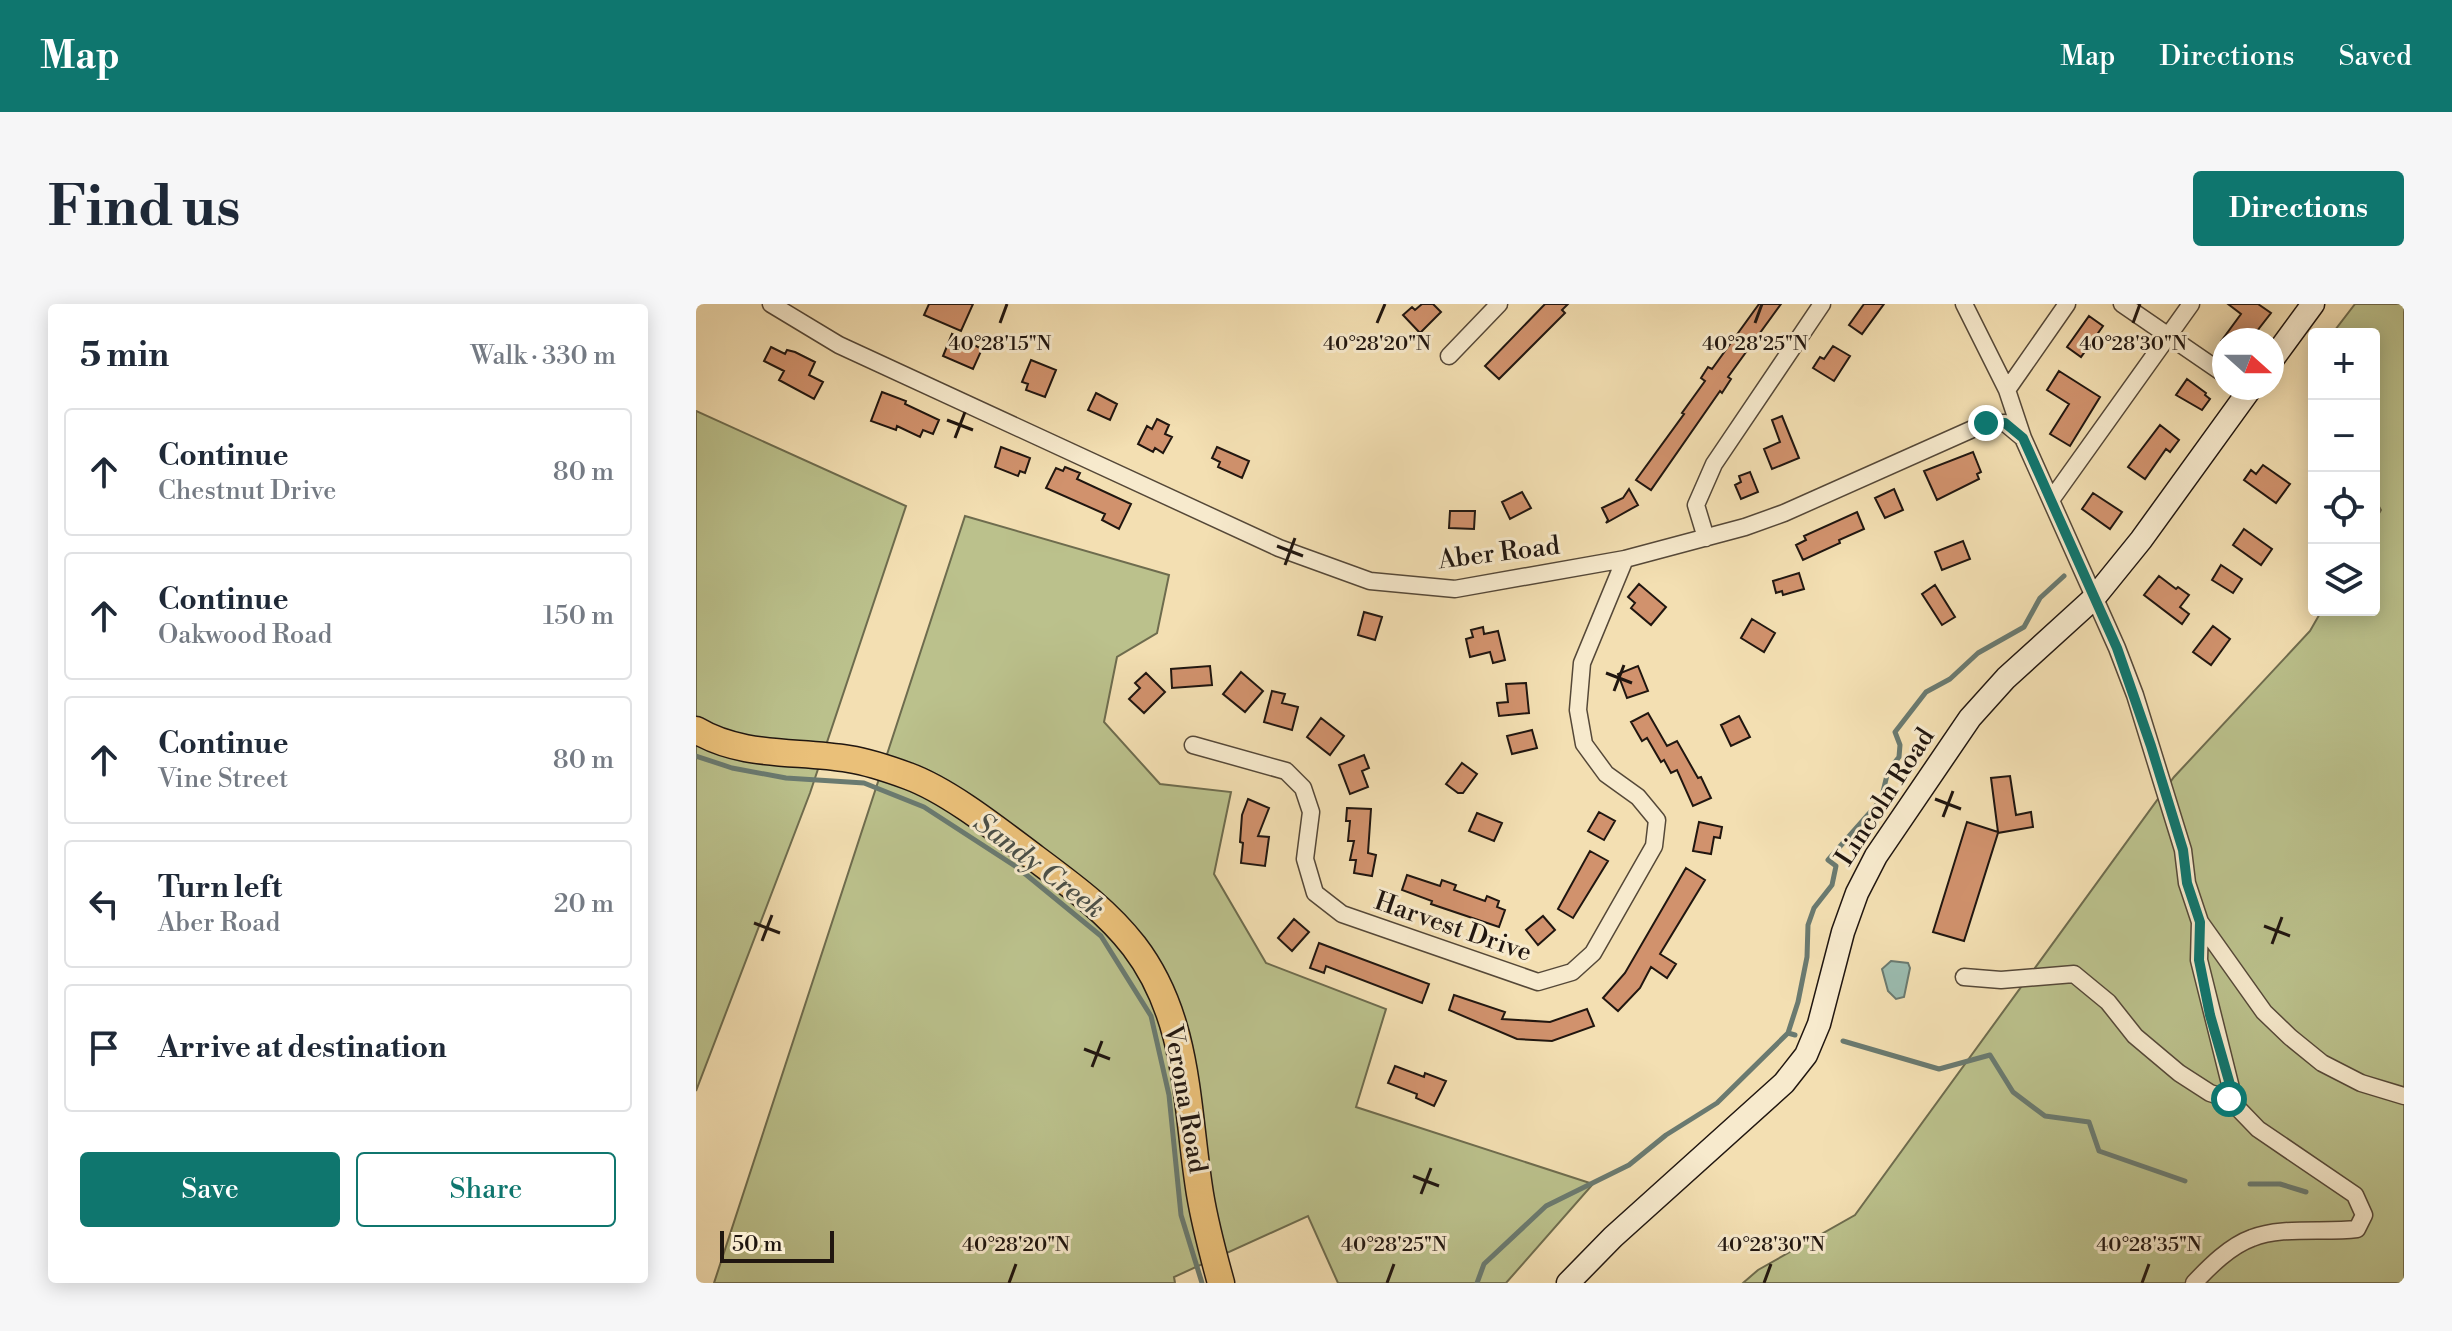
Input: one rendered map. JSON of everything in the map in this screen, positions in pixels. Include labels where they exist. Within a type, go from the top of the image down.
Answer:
[{"type":"main road","name":"Verona Road","points":[[696,730],[723,743],[751,750],[850,759],[910,777],[997,829],[1112,920],[1150,970],[1174,1021],[1182,1051],[1200,1195],[1221,1283]]},
{"type":"street","name":"Aber Road","points":[[771,304],[839,345],[1279,548],[1370,581],[1455,589],[1625,559],[1784,513],[1986,423],[2005,423],[2023,438]]},
{"type":"street","points":[[1449,356],[1499,304]]},
{"type":"street","points":[[1706,538],[1696,505],[1714,464],[1822,304]]},
{"type":"street","points":[[1964,304],[2007,390],[2023,438],[2135,695],[2183,850],[2187,883],[2200,922],[2264,1012],[2290,1037],[2335,1070],[2361,1083],[2404,1096]]},
{"type":"street","points":[[2007,390],[2067,304]]},
{"type":"street","points":[[2122,304],[2212,366]]},
{"type":"street","points":[[2051,500],[2191,304]]},
{"type":"street","points":[[2284,344],[2313,304]]},
{"type":"street","name":"Lincoln Road","points":[[1568,1283],[1613,1237],[1784,1083],[1806,1055],[1819,1024],[1843,932],[1857,893],[1876,856],[1970,718],[2006,678],[2094,598],[2141,540],[2240,400]]},
{"type":"street","name":"Harvest Drive","points":[[1193,745],[1286,771],[1303,788],[1311,812],[1305,859],[1315,893],[1342,914],[1538,982],[1572,972],[1593,953],[1654,846],[1657,820],[1638,797],[1606,774],[1584,744],[1578,710],[1582,663],[1625,559]]},
{"type":"street","points":[[2200,922],[2199,960],[2210,1015],[2231,1088],[2229,1099]]},
{"type":"street","points":[[1964,977],[2001,980],[2074,974],[2108,1002],[2135,1036],[2179,1073],[2210,1093],[2229,1099],[2258,1129],[2355,1195],[2364,1215],[2357,1229],[2271,1233],[2251,1238],[2229,1251],[2194,1283]]},
{"type":"green space","points":[[2355,304],[2404,304],[2404,1283],[1743,1283],[1758,1270],[1855,1215],[2174,777],[2310,631],[2319,616],[2380,616],[2380,328],[2337,328]]},
{"type":"green space","points":[[696,411],[906,506],[810,793],[696,1091]]},
{"type":"green space","points":[[965,516],[1169,575],[1157,633],[1117,657],[1104,722],[1160,784],[1231,792],[1214,874],[1266,963],[1386,1009],[1356,1107],[1593,1184],[1506,1283],[1338,1283],[1308,1216],[1174,1277],[1175,1283],[714,1283]]},
{"type":"water","points":[[1891,961],[1908,963],[1910,968],[1904,997],[1896,999],[1888,991],[1882,969]]},
{"type":"building","points":[[929,304],[973,304],[961,331],[924,315]]},
{"type":"building","points":[[1422,304],[1433,304],[1441,312],[1420,333],[1403,315],[1412,307],[1415,310]]},
{"type":"building","points":[[1545,304],[1568,304],[1562,310],[1565,313],[1499,379],[1485,366]]},
{"type":"building","points":[[1759,304],[1781,304],[1728,377],[1731,379],[1722,393],[1720,391],[1651,490],[1636,480],[1684,414],[1705,381],[1701,378],[1708,367],[1712,369]]},
{"type":"building","points":[[1864,304],[1884,304],[1862,334],[1849,325]]},
{"type":"building","points":[[2228,304],[2258,304],[2271,313],[2259,328],[2231,328],[2241,314]]},
{"type":"building","points":[[2089,316],[2103,326],[2081,357],[2067,347]]},
{"type":"building","points":[[952,334],[982,349],[973,369],[943,356]]},
{"type":"building","points":[[1833,346],[1850,356],[1834,381],[1813,368]]},
{"type":"building","points":[[771,347],[785,354],[787,350],[795,352],[815,362],[809,375],[823,382],[814,399],[779,380],[784,371],[764,361]]},
{"type":"building","points":[[1031,360],[1056,370],[1045,397],[1026,390],[1028,384],[1022,382]]},
{"type":"building","points":[[2059,371],[2100,397],[2070,446],[2050,434],[2069,404],[2047,390]]},
{"type":"building","points":[[2187,379],[2210,399],[2202,410],[2176,395]]},
{"type":"building","points":[[882,392],[906,401],[905,404],[939,420],[933,434],[923,430],[920,437],[897,426],[896,430],[871,421]]},
{"type":"building","points":[[1096,393],[1117,404],[1110,420],[1088,410]]},
{"type":"building","points":[[1782,416],[1799,458],[1772,469],[1764,449],[1780,442],[1772,420]]},
{"type":"building","points":[[1157,419],[1169,425],[1165,434],[1172,437],[1163,453],[1155,448],[1153,452],[1138,444],[1147,426],[1152,429]]},
{"type":"building","points":[[2160,425],[2179,440],[2170,452],[2166,449],[2145,479],[2128,467]]},
{"type":"building","points":[[1001,447],[1030,458],[1025,473],[1020,471],[1018,476],[995,467]]},
{"type":"building","points":[[1217,447],[1249,461],[1242,478],[1218,467],[1220,462],[1212,458]]},
{"type":"building","points":[[1973,452],[1981,472],[1977,474],[1979,479],[1937,500],[1924,471]]},
{"type":"building","points":[[2263,465],[2290,484],[2276,503],[2244,480],[2251,470],[2256,474]]},
{"type":"building","points":[[1065,467],[1080,473],[1077,479],[1131,504],[1119,529],[1102,520],[1105,514],[1046,488],[1056,468],[1063,471]]},
{"type":"building","points":[[1750,472],[1758,492],[1741,499],[1735,485],[1741,482],[1739,476]]},
{"type":"building","points":[[1629,489],[1638,505],[1606,523],[1608,520],[1602,508],[1623,498]]},
{"type":"building","points":[[1894,489],[1903,510],[1885,518],[1875,498]]},
{"type":"building","points":[[1522,492],[1531,508],[1510,519],[1502,502]]},
{"type":"building","points":[[2093,493],[2122,512],[2110,529],[2082,509]]},
{"type":"building","points":[[1450,511],[1475,511],[1474,529],[1449,528]]},
{"type":"building","points":[[1857,512],[1864,529],[1803,560],[1796,545],[1806,540],[1804,536]]},
{"type":"building","points":[[2244,529],[2272,549],[2261,565],[2233,545]]},
{"type":"building","points":[[1963,541],[1970,559],[1942,570],[1935,552]]},
{"type":"building","points":[[2221,565],[2242,579],[2233,593],[2212,580]]},
{"type":"building","points":[[1799,573],[1804,589],[1783,595],[1782,591],[1776,593],[1773,581]]},
{"type":"building","points":[[2159,576],[2189,595],[2180,607],[2189,614],[2182,624],[2144,595]]},
{"type":"building","points":[[1639,584],[1666,607],[1651,625],[1631,608],[1635,603],[1628,597]]},
{"type":"building","points":[[1935,585],[1955,617],[1942,625],[1922,594]]},
{"type":"building","points":[[1364,612],[1382,617],[1375,640],[1358,635]]},
{"type":"building","points":[[1752,619],[1775,633],[1764,652],[1741,638]]},
{"type":"building","points":[[2213,626],[2230,639],[2211,665],[2193,652]]},
{"type":"building","points":[[1483,627],[1484,634],[1498,631],[1505,660],[1493,663],[1490,652],[1470,657],[1466,639],[1473,637],[1471,630]]},
{"type":"building","points":[[1210,666],[1212,685],[1172,688],[1171,669]]},
{"type":"building","points":[[1638,666],[1648,691],[1627,698],[1618,674]]},
{"type":"building","points":[[1241,672],[1263,691],[1245,712],[1223,694]]},
{"type":"building","points":[[1146,673],[1165,692],[1144,713],[1129,699],[1140,688],[1135,683]]},
{"type":"building","points":[[1526,683],[1529,713],[1499,716],[1497,703],[1508,702],[1506,684]]},
{"type":"building","points":[[1272,691],[1285,694],[1282,703],[1298,707],[1292,730],[1264,722]]},
{"type":"building","points":[[1648,713],[1667,746],[1677,741],[1711,798],[1693,806],[1677,770],[1671,773],[1647,738],[1642,741],[1631,722]]},
{"type":"building","points":[[1739,716],[1750,737],[1731,746],[1721,725]]},
{"type":"building","points":[[1321,718],[1344,736],[1330,755],[1307,737]]},
{"type":"building","points":[[1532,730],[1537,748],[1512,754],[1507,736]]},
{"type":"building","points":[[1364,755],[1369,768],[1362,771],[1368,787],[1350,794],[1339,765]]},
{"type":"building","points":[[1462,763],[1477,774],[1463,793],[1458,793],[1446,784]]},
{"type":"building","points":[[2010,776],[2016,815],[2031,812],[2033,827],[1998,833],[1964,941],[1933,932],[1967,822],[1998,832],[1991,778]]},
{"type":"building","points":[[1248,799],[1269,808],[1258,836],[1269,837],[1265,866],[1241,863],[1242,815]]},
{"type":"building","points":[[1347,808],[1371,809],[1368,853],[1376,855],[1372,876],[1354,873],[1356,860],[1350,860],[1354,841],[1348,841],[1350,821],[1346,821]]},
{"type":"building","points":[[1599,812],[1615,821],[1604,840],[1588,831]]},
{"type":"building","points":[[1477,813],[1502,823],[1494,841],[1469,831]]},
{"type":"building","points":[[1699,822],[1722,827],[1720,838],[1714,837],[1711,854],[1693,851]]},
{"type":"building","points":[[1590,851],[1608,861],[1573,918],[1558,909]]},
{"type":"building","points":[[1686,868],[1705,880],[1660,954],[1676,964],[1667,978],[1651,967],[1640,988],[1618,1011],[1603,998],[1625,973]]},
{"type":"building","points":[[1407,875],[1440,886],[1442,880],[1456,885],[1454,890],[1485,901],[1487,896],[1499,901],[1497,907],[1505,910],[1499,927],[1431,904],[1432,901],[1402,890]]},
{"type":"building","points":[[1543,916],[1555,930],[1538,945],[1526,930]]},
{"type":"building","points":[[1294,919],[1309,932],[1292,951],[1278,938]]},
{"type":"building","points":[[1319,943],[1429,984],[1422,1003],[1326,966],[1324,973],[1310,968]]},
{"type":"building","points":[[1454,995],[1505,1012],[1502,1019],[1550,1022],[1587,1009],[1594,1026],[1552,1041],[1517,1039],[1449,1010]]},
{"type":"building","points":[[1395,1066],[1446,1081],[1434,1106],[1416,1098],[1417,1094],[1388,1083]]},
{"type":"waterway","points":[[1788,1033],[1807,957],[1808,925],[1814,908],[1832,885],[1836,866],[1828,860],[1881,800],[1888,771],[1899,757],[1900,745],[1895,732],[1926,692],[1950,679],[1978,653],[2024,627],[2040,598],[2064,576]]},
{"type":"waterway","name":"Sandy Creek","points":[[696,756],[732,768],[786,778],[864,783],[924,807],[1018,868],[1101,936],[1151,1016],[1169,1095],[1181,1215],[1202,1283]]},
{"type":"waterway","points":[[1477,1283],[1484,1264],[1546,1206],[1629,1165],[1666,1135],[1717,1103],[1788,1033],[1795,1035]]},
{"type":"waterway","points":[[1843,1041],[1939,1069],[1990,1055],[2013,1092],[2045,1116],[2089,1122],[2099,1151],[2185,1181]]},
{"type":"waterway","points":[[2250,1184],[2280,1184],[2306,1192]]},
{"type":"route","points":[[1986,423],[2005,423],[2023,438],[2135,695],[2183,850],[2187,883],[2200,922],[2199,960],[2210,1015],[2231,1088],[2229,1099]]}]
